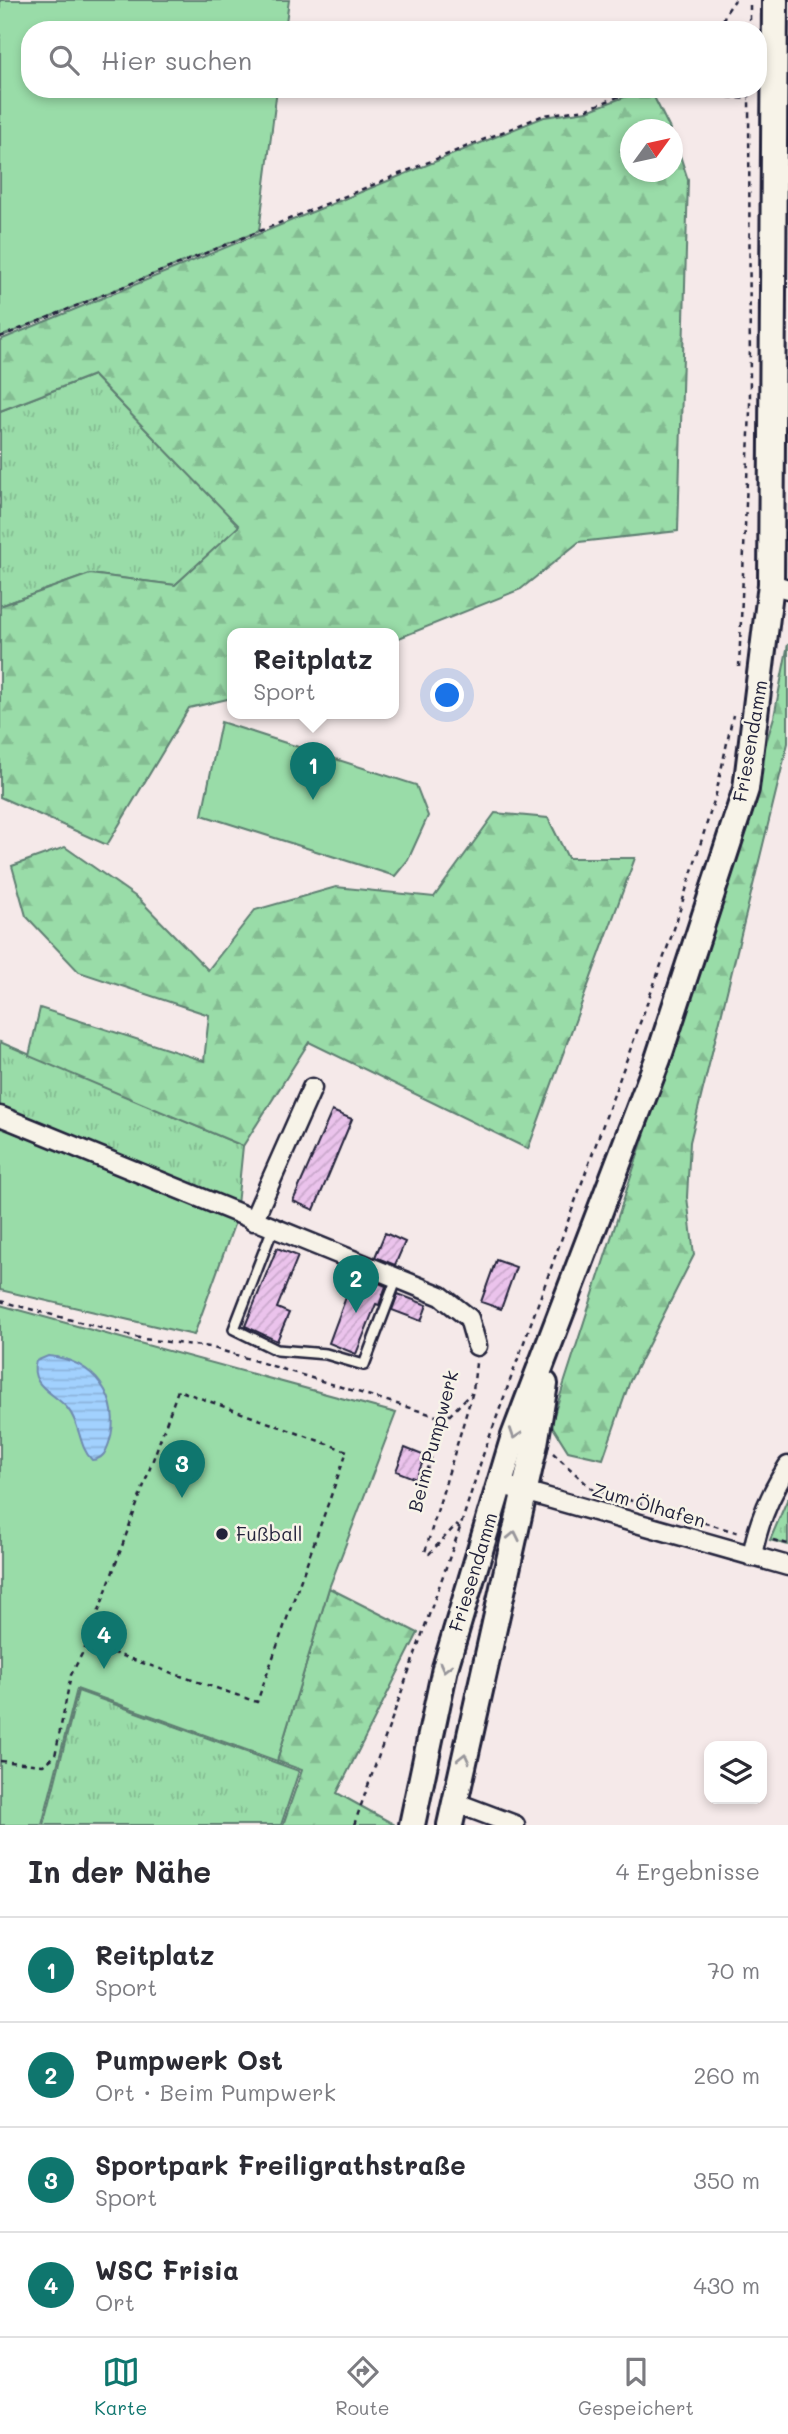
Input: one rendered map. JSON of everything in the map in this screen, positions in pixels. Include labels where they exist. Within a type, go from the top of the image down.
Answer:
[{"type":"main road","name":"Friesendamm","points":[[412,1825],[444,1668],[514,1436],[659,1059],[746,789],[779,586],[774,469],[775,0]]},
{"type":"main road","name":"Friesendamm","points":[[452,1813],[524,1491],[514,1436]]},
{"type":"street","points":[[253,1221],[312,1088]]},
{"type":"street","points":[[0,1116],[441,1296],[469,1318],[477,1346]]},
{"type":"street","points":[[752,1557],[755,1538],[777,1484],[788,1466]]},
{"type":"street","name":"Zum Ölhafen","points":[[499,1484],[788,1566]]},
{"type":"street","points":[[452,1813],[515,1825]]},
{"type":"lane","points":[[273,1228],[234,1329],[277,1350],[326,1354],[363,1365],[397,1278]]},
{"type":"path","points":[[723,21],[735,0]]},
{"type":"path","points":[[750,0],[750,21]]},
{"type":"path","points":[[0,337],[544,115],[587,109],[615,98]]},
{"type":"path","points":[[739,668],[750,410],[749,99],[740,98]]},
{"type":"path","points":[[354,1825],[460,1528],[514,1436],[716,794],[735,707]]},
{"type":"path","points":[[0,1301],[143,1339],[210,1347],[446,1419]]},
{"type":"path","name":"Beim Pumpwerk","points":[[460,1528],[456,1525],[449,1529],[437,1549],[429,1554],[425,1552],[473,1391],[477,1346]]},
{"type":"path","points":[[0,1760],[43,1765],[55,1756],[71,1675],[87,1644],[178,1390],[347,1451],[257,1702],[87,1644]]},
{"type":"path","points":[[426,1471],[446,1419],[473,1391]]},
{"type":"path","points":[[514,1436],[547,1446],[592,1489],[755,1538],[788,1544]]},
{"type":"green space","points":[[0,0],[289,0],[286,21],[21,21],[21,98],[276,98],[259,231],[0,337]]},
{"type":"green space","points":[[622,98],[654,98],[665,119],[620,119],[620,182],[683,182],[683,165],[688,180],[678,531],[579,542],[521,589],[399,638],[399,628],[227,628],[227,699],[189,708],[107,845],[0,797],[0,606],[90,574],[175,585],[239,526],[93,375],[0,411],[0,340],[544,117],[587,111]]},
{"type":"green space","points":[[93,375],[240,526],[175,585],[90,574],[0,606],[0,411]]},
{"type":"green space","points":[[788,644],[788,743],[690,1142],[687,1197],[694,1255],[630,1381],[603,1459],[568,1451],[551,1424],[676,1037],[774,717]]},
{"type":"green space","points":[[221,722],[416,785],[428,816],[408,860],[395,876],[202,815]]},
{"type":"green space","points":[[495,813],[548,818],[568,858],[635,858],[528,1149],[309,1042],[243,1146],[29,1056],[40,1008],[204,1061],[209,1015],[79,972],[26,916],[12,866],[65,847],[139,899],[208,970],[255,910],[336,887],[434,897]]},
{"type":"green space","points":[[0,1042],[243,1146],[237,1205],[0,1112]]},
{"type":"green space","points":[[0,1123],[235,1222],[194,1335],[0,1290]]},
{"type":"green space","points":[[0,1305],[396,1413],[329,1588],[277,1761],[77,1689],[42,1825],[0,1825]]},
{"type":"green space","points":[[788,1498],[788,1545],[770,1540]]},
{"type":"green space","points":[[329,1588],[418,1633],[337,1793],[395,1825],[283,1825],[302,1770],[277,1761]]},
{"type":"green space","points":[[78,1691],[299,1771],[281,1825],[44,1825]]},
{"type":"water","points":[[48,1356],[64,1359],[91,1373],[108,1397],[113,1427],[107,1449],[99,1458],[92,1460],[87,1454],[72,1415],[36,1377],[36,1361]]},
{"type":"building","points":[[332,1111],[352,1119],[314,1210],[293,1201]]},
{"type":"building","points":[[385,1233],[405,1242],[395,1265],[375,1257]]},
{"type":"building","points":[[277,1248],[298,1256],[277,1308],[289,1313],[277,1341],[245,1326]]},
{"type":"building","points":[[496,1260],[516,1267],[501,1309],[481,1302]]},
{"type":"building","points":[[355,1273],[386,1286],[356,1354],[329,1343]]},
{"type":"building","points":[[398,1294],[427,1305],[421,1321],[392,1310]]},
{"type":"building","points":[[405,1448],[425,1456],[416,1479],[396,1471]]},
{"type":"place","name":"Reitplatz","points":[[313,800]]},
{"type":"place","name":"Pumpwerk Ost","points":[[356,1313]]},
{"type":"place","name":"Sportpark Freiligrathstraße","points":[[182,1498]]},
{"type":"place","name":"Fußball","points":[[222,1534]]},
{"type":"place","name":"WSC Frisia","points":[[104,1669]]}]
